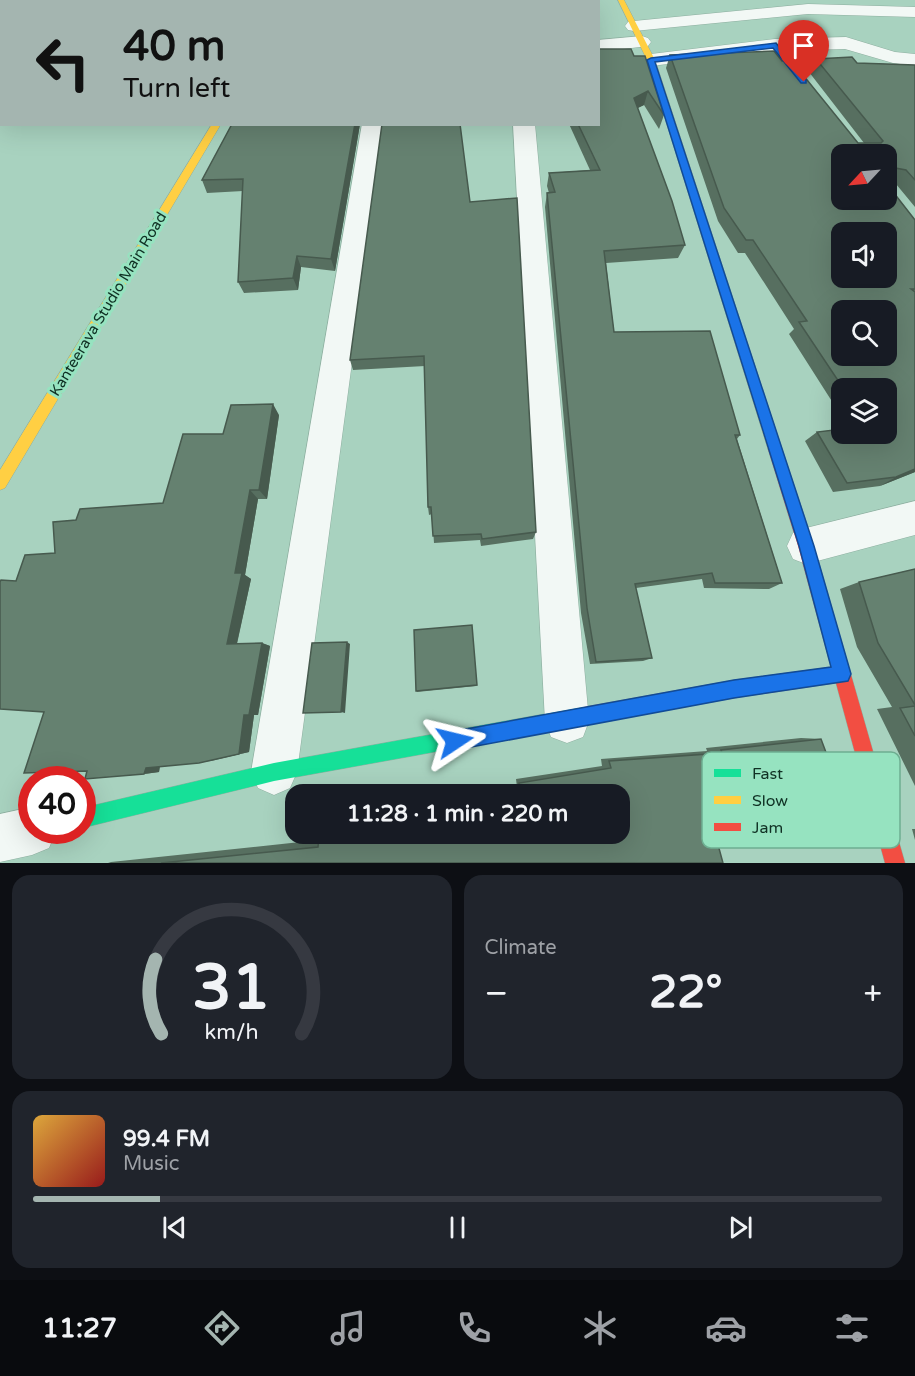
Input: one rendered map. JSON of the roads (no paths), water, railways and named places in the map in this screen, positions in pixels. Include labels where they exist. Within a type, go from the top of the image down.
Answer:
[{"type":"street","points":[[621,0],[651,60],[806,546],[864,752]]},
{"type":"street","points":[[600,45],[638,34],[808,9],[915,12]]},
{"type":"street","points":[[651,60],[776,45],[846,43],[893,57],[915,60]]},
{"type":"street","points":[[776,45],[789,63]]},
{"type":"street","name":"Kanteerava Studio Main Road","points":[[0,483],[216,126]]},
{"type":"street","points":[[274,772],[373,126]]},
{"type":"street","points":[[524,126],[567,721]]},
{"type":"street","points":[[806,546],[911,526]]},
{"type":"street","points":[[96,815],[274,772],[567,721],[734,689],[842,674]]},
{"type":"street","points":[[0,838],[18,834]]},
{"type":"street","points":[[891,848],[895,863]]}]
